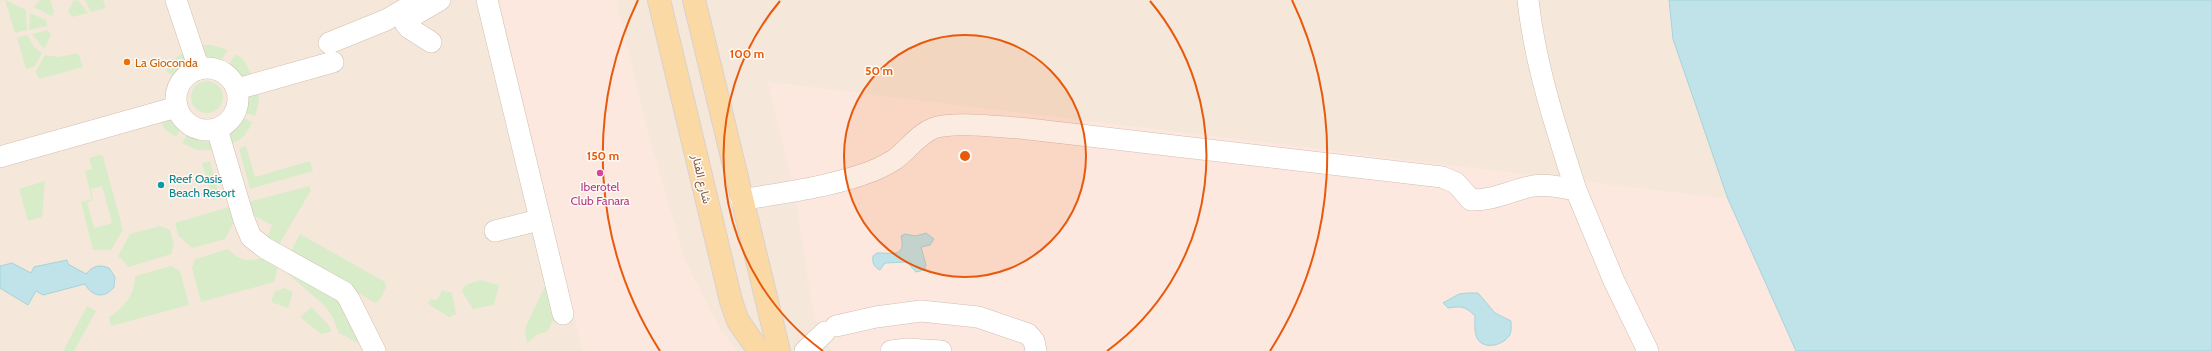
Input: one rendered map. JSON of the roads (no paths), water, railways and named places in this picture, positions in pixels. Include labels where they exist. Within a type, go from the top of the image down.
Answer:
[{"type":"main road","name":"شارع الفنار","points":[[659,0],[731,301],[738,321],[759,351]]},
{"type":"main road","points":[[694,0],[741,200],[779,351]]},
{"type":"lane","points":[[176,0],[199,69]]},
{"type":"lane","points":[[237,89],[331,53],[421,0]]},
{"type":"lane","points":[[431,42],[408,28],[405,23],[408,18],[440,0]]},
{"type":"lane","points":[[488,0],[539,220],[563,314]]},
{"type":"lane","points":[[1528,0],[1536,52],[1576,190],[1614,281],[1648,351]]},
{"type":"lane","points":[[210,68],[222,72],[231,79],[237,89],[238,106],[235,114],[230,120],[217,129],[207,130],[193,126],[181,117],[177,108],[176,93],[180,84],[191,72],[199,69],[210,68]]},
{"type":"lane","points":[[0,157],[177,108]]},
{"type":"lane","points":[[741,200],[829,185],[863,174],[895,159],[920,136],[935,128],[951,125],[1020,128],[1442,177],[1456,183],[1471,200],[1487,198],[1533,186],[1552,185],[1576,190]]},
{"type":"lane","points":[[217,129],[244,220],[251,237],[265,248],[344,292],[375,351]]},
{"type":"lane","points":[[495,231],[539,220]]},
{"type":"lane","points":[[805,351],[831,329],[876,316],[921,311],[978,317],[1028,334],[1034,341],[1036,351]]},
{"type":"lane","points":[[891,351],[907,349],[941,351]]},
{"type":"water","points":[[1669,0],[2212,0],[2212,351],[1796,351],[1728,199],[1673,39]]},
{"type":"water","points":[[926,233],[934,239],[930,245],[921,247],[926,265],[924,270],[916,272],[907,262],[885,263],[880,270],[876,268],[873,261],[873,256],[877,253],[891,254],[899,252],[902,244],[901,236],[905,234],[916,236]]},
{"type":"water","points":[[67,260],[68,264],[86,274],[96,266],[109,268],[115,277],[114,287],[103,295],[91,292],[85,284],[43,295],[36,291],[28,305],[0,288],[0,266],[12,263],[31,273],[34,267]]},
{"type":"water","points":[[1478,293],[1495,313],[1511,321],[1511,333],[1506,339],[1493,345],[1480,342],[1476,335],[1475,316],[1466,309],[1459,307],[1448,308],[1443,303],[1459,294]]},
{"type":"place","name":"La Gioconda","points":[[127,62]]},
{"type":"place","name":"Iberotel Club Fanara","points":[[600,173]]},
{"type":"place","name":"Reef Oasis Beach Resort","points":[[161,185]]}]
